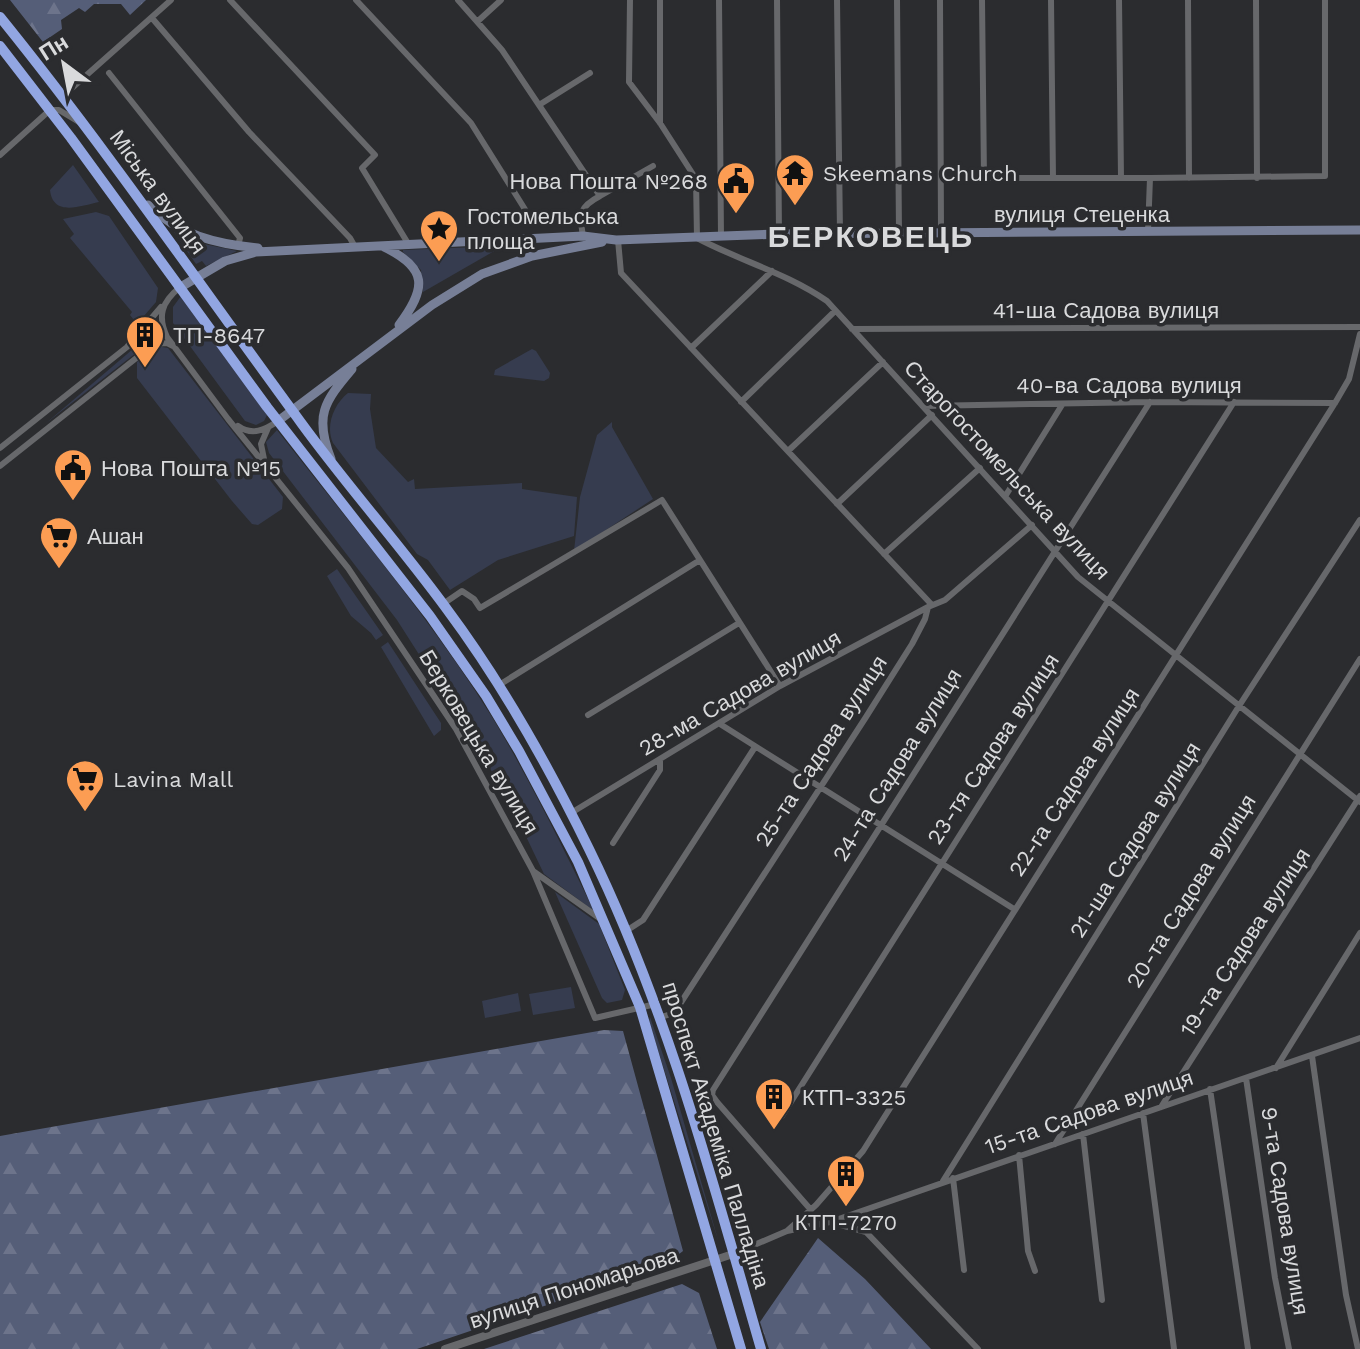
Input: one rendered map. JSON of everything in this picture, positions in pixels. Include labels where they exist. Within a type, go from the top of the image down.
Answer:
[{"type":"highway","name":"Міська вулиця","points":[[0,17],[63,96],[196,277]]},
{"type":"highway","name":"Міська вулиця","points":[[0,46],[179,288]]},
{"type":"highway","points":[[196,277],[292,411]]},
{"type":"highway","points":[[179,288],[278,421]]},
{"type":"highway","name":"проспект Академіка Палладіна","points":[[292,411],[443,604],[499,685],[571,813],[626,931],[661,1017],[684,1085],[761,1349]]},
{"type":"highway","name":"проспект Академіка Палладіна","points":[[278,421],[430,616],[486,696],[556,818],[605,922],[640,1007],[741,1349]]},
{"type":"main road","points":[[133,191],[157,215],[184,232],[212,241],[273,251]]},
{"type":"main road","name":"вулиця Стеценка","points":[[381,246],[583,236],[616,240],[840,233],[1360,230]]},
{"type":"main road","name":"вулиця Стеценка","points":[[393,333],[455,289],[482,274],[535,255],[616,240]]},
{"type":"main road","points":[[179,288],[243,254],[381,246],[409,261],[419,277],[419,289],[413,306],[393,333],[278,421]]},
{"type":"main road","points":[[336,469],[322,434],[326,404],[364,355]]},
{"type":"street","points":[[63,96],[171,0]]},
{"type":"street","points":[[230,0],[375,155],[362,168],[409,245]]},
{"type":"street","points":[[356,0],[471,123],[531,219]]},
{"type":"street","points":[[458,0],[502,50],[600,196]]},
{"type":"street","points":[[478,21],[501,0]]},
{"type":"street","points":[[630,0],[629,82],[696,179],[697,238]]},
{"type":"street","points":[[660,0],[660,123]]},
{"type":"street","points":[[719,0],[721,237]]},
{"type":"street","points":[[777,0],[779,234]]},
{"type":"street","points":[[837,0],[840,233]]},
{"type":"street","points":[[897,0],[899,233]]},
{"type":"street","points":[[940,0],[941,233]]},
{"type":"street","points":[[982,0],[984,176],[988,179],[1325,176],[1325,0]]},
{"type":"street","points":[[1051,0],[1053,178]]},
{"type":"street","points":[[1119,0],[1121,178]]},
{"type":"street","points":[[1188,0],[1189,178]]},
{"type":"street","points":[[1256,0],[1257,178]]},
{"type":"street","points":[[152,18],[249,132],[350,238],[355,247]]},
{"type":"street","points":[[109,73],[240,238],[238,246]]},
{"type":"street","points":[[539,105],[590,73]]},
{"type":"street","points":[[0,155],[50,110],[59,110],[83,123]]},
{"type":"street","points":[[583,236],[582,212],[585,204],[653,166]]},
{"type":"street","points":[[1148,231],[1150,178]]},
{"type":"street","name":"Старогостомельська вулиця","points":[[697,238],[807,287],[835,311],[1055,552],[1108,603],[1359,799]]},
{"type":"street","points":[[616,240],[621,273],[930,606],[957,591],[1032,525]]},
{"type":"street","points":[[691,348],[772,271]]},
{"type":"street","points":[[0,448],[127,347],[179,288]]},
{"type":"street","name":"Берковецька вулиця","points":[[164,304],[163,328],[176,348],[228,419],[348,568],[483,776],[533,871],[595,1018],[640,1007]]},
{"type":"street","points":[[741,402],[835,311]]},
{"type":"street","name":"41-ша Садова вулиця","points":[[852,329],[1360,327]]},
{"type":"street","name":"22-га Садова вулиця","points":[[787,1231],[852,1167],[863,1151],[1335,403],[1349,379],[1360,334]]},
{"type":"street","points":[[0,466],[154,344],[167,343],[176,348]]},
{"type":"street","points":[[788,451],[883,362]]},
{"type":"street","name":"24-та Садова вулиця","points":[[811,1210],[717,1102],[712,1095],[713,1090],[1150,402]]},
{"type":"street","name":"23-тя Садова вулиця","points":[[782,1116],[1234,402]]},
{"type":"street","name":"40-ва Садова вулиця","points":[[924,406],[959,403],[1335,403]]},
{"type":"street","points":[[1006,495],[1062,405]]},
{"type":"street","points":[[837,504],[932,415]]},
{"type":"street","points":[[228,419],[248,431],[268,428],[278,421]]},
{"type":"street","points":[[268,428],[261,449],[268,469]]},
{"type":"street","points":[[884,554],[980,468]]},
{"type":"street","points":[[443,604],[462,591],[474,599],[480,608],[662,500],[780,686]]},
{"type":"street","name":"21-ша Садова вулиця","points":[[943,1181],[1239,706],[1360,520]]},
{"type":"street","points":[[499,685],[700,560]]},
{"type":"street","name":"28-ма Садова вулиця","points":[[571,813],[780,686],[930,606]]},
{"type":"street","name":"25-та Садова вулиця","points":[[661,1017],[671,1014],[678,1007],[904,656],[930,606]]},
{"type":"street","points":[[588,715],[739,623]]},
{"type":"street","name":"20-та Садова вулиця","points":[[1055,1144],[1360,659]]},
{"type":"street","points":[[720,724],[1014,909]]},
{"type":"street","points":[[626,931],[643,920],[755,747]]},
{"type":"street","points":[[613,843],[660,770],[660,760]]},
{"type":"street","name":"19-та Садова вулиця","points":[[1161,1107],[1359,799]]},
{"type":"street","points":[[533,871],[605,922]]},
{"type":"street","points":[[1276,1068],[1360,933]]},
{"type":"street","points":[[640,1007],[656,1004]]},
{"type":"street","name":"15-та Садова вулиця","points":[[787,1231],[830,1222],[1360,1038]]},
{"type":"street","points":[[1312,1056],[1346,1295],[1358,1349]]},
{"type":"street","name":"9-та Садова вулиця","points":[[1246,1078],[1275,1278],[1289,1349]]},
{"type":"street","points":[[1210,1089],[1248,1349]]},
{"type":"street","points":[[1143,1113],[1174,1349]]},
{"type":"street","points":[[1083,1134],[1102,1300]]},
{"type":"street","points":[[1019,1155],[1028,1251],[1035,1271]]},
{"type":"street","points":[[953,1178],[964,1270]]},
{"type":"street","points":[[830,1222],[866,1232],[978,1349]]},
{"type":"street","points":[[733,1254],[787,1231]]},
{"type":"street","name":"вулиця Пономарьова","points":[[445,1349],[733,1254]]},
{"type":"shaded area","points":[[73,165],[99,202],[68,208],[56,204],[50,190]]},
{"type":"shaded area","points":[[96,212],[109,216],[158,288],[156,302],[137,324],[130,315],[132,312],[70,238],[74,234],[63,219]]},
{"type":"shaded area","points":[[174,232],[204,244],[237,251],[206,266],[202,261],[196,264]]},
{"type":"shaded area","points":[[503,246],[423,292],[421,270],[403,252],[403,250]]},
{"type":"shaded area","points":[[181,296],[267,415],[264,421],[256,425],[245,421],[173,323],[173,307]]},
{"type":"shaded area","points":[[159,323],[163,338],[150,342],[45,424],[133,349]]},
{"type":"shaded area","points":[[156,346],[168,348],[283,497],[282,509],[258,525],[252,524],[232,501],[137,378],[137,362]]},
{"type":"shaded area","points":[[532,349],[550,373],[549,378],[544,381],[494,375],[495,370]]},
{"type":"shaded area","points":[[348,393],[371,394],[376,448],[408,482],[414,479],[415,489],[522,483],[522,489],[577,497],[574,536],[498,560],[450,590],[428,560],[417,554],[333,443],[330,430],[332,416]]},
{"type":"shaded area","points":[[612,422],[653,499],[574,551],[580,497],[597,435]]},
{"type":"shaded area","points":[[277,430],[388,571],[468,680],[519,765],[594,911],[544,874],[510,803],[473,739],[397,620],[269,453],[266,442]]},
{"type":"shaded area","points":[[337,569],[383,635],[376,640],[351,616],[327,576]]},
{"type":"shaded area","points":[[388,642],[441,723],[441,730],[434,736],[381,647]]},
{"type":"shaded area","points":[[555,892],[599,924],[625,990],[622,1000],[607,1003],[602,998]]},
{"type":"shaded area","points":[[571,987],[575,1008],[533,1015],[529,994]]},
{"type":"shaded area","points":[[518,993],[521,1011],[485,1018],[482,1001]]},
{"type":"shaded area","points":[[650,1017],[671,1078],[719,1243],[649,1022]]},
{"type":"green space","points":[[10,0],[146,0],[130,15],[121,4],[94,4],[85,12],[79,8],[61,20],[62,29],[43,42]]},
{"type":"green space","points":[[604,1030],[623,1031],[683,1251],[665,1265],[417,1349],[0,1349],[0,1136]]},
{"type":"green space","points":[[818,1238],[865,1279],[931,1349],[769,1349],[760,1322]]},
{"type":"green space","points":[[682,1284],[699,1293],[717,1349],[484,1349]]},
{"type":"place","name":"Skeemans Church","points":[[795,207]]},
{"type":"place","name":"Нова Пошта №268","points":[[736,215]]},
{"type":"place","name":"Гостомельська площа","points":[[439,263]]},
{"type":"place","name":"ТП-8647","points":[[145,369]]},
{"type":"place","name":"Нова Пошта №15","points":[[73,502]]},
{"type":"place","name":"Ашан","points":[[59,570]]},
{"type":"place","name":"Lavina Mall","points":[[85,813]]},
{"type":"place","name":"КТП-3325","points":[[774,1131]]},
{"type":"place","name":"КТП-7270","points":[[846,1208]]},
{"type":"district","name":"БЕРКОВЕЦЬ","points":[[871,236]]}]
